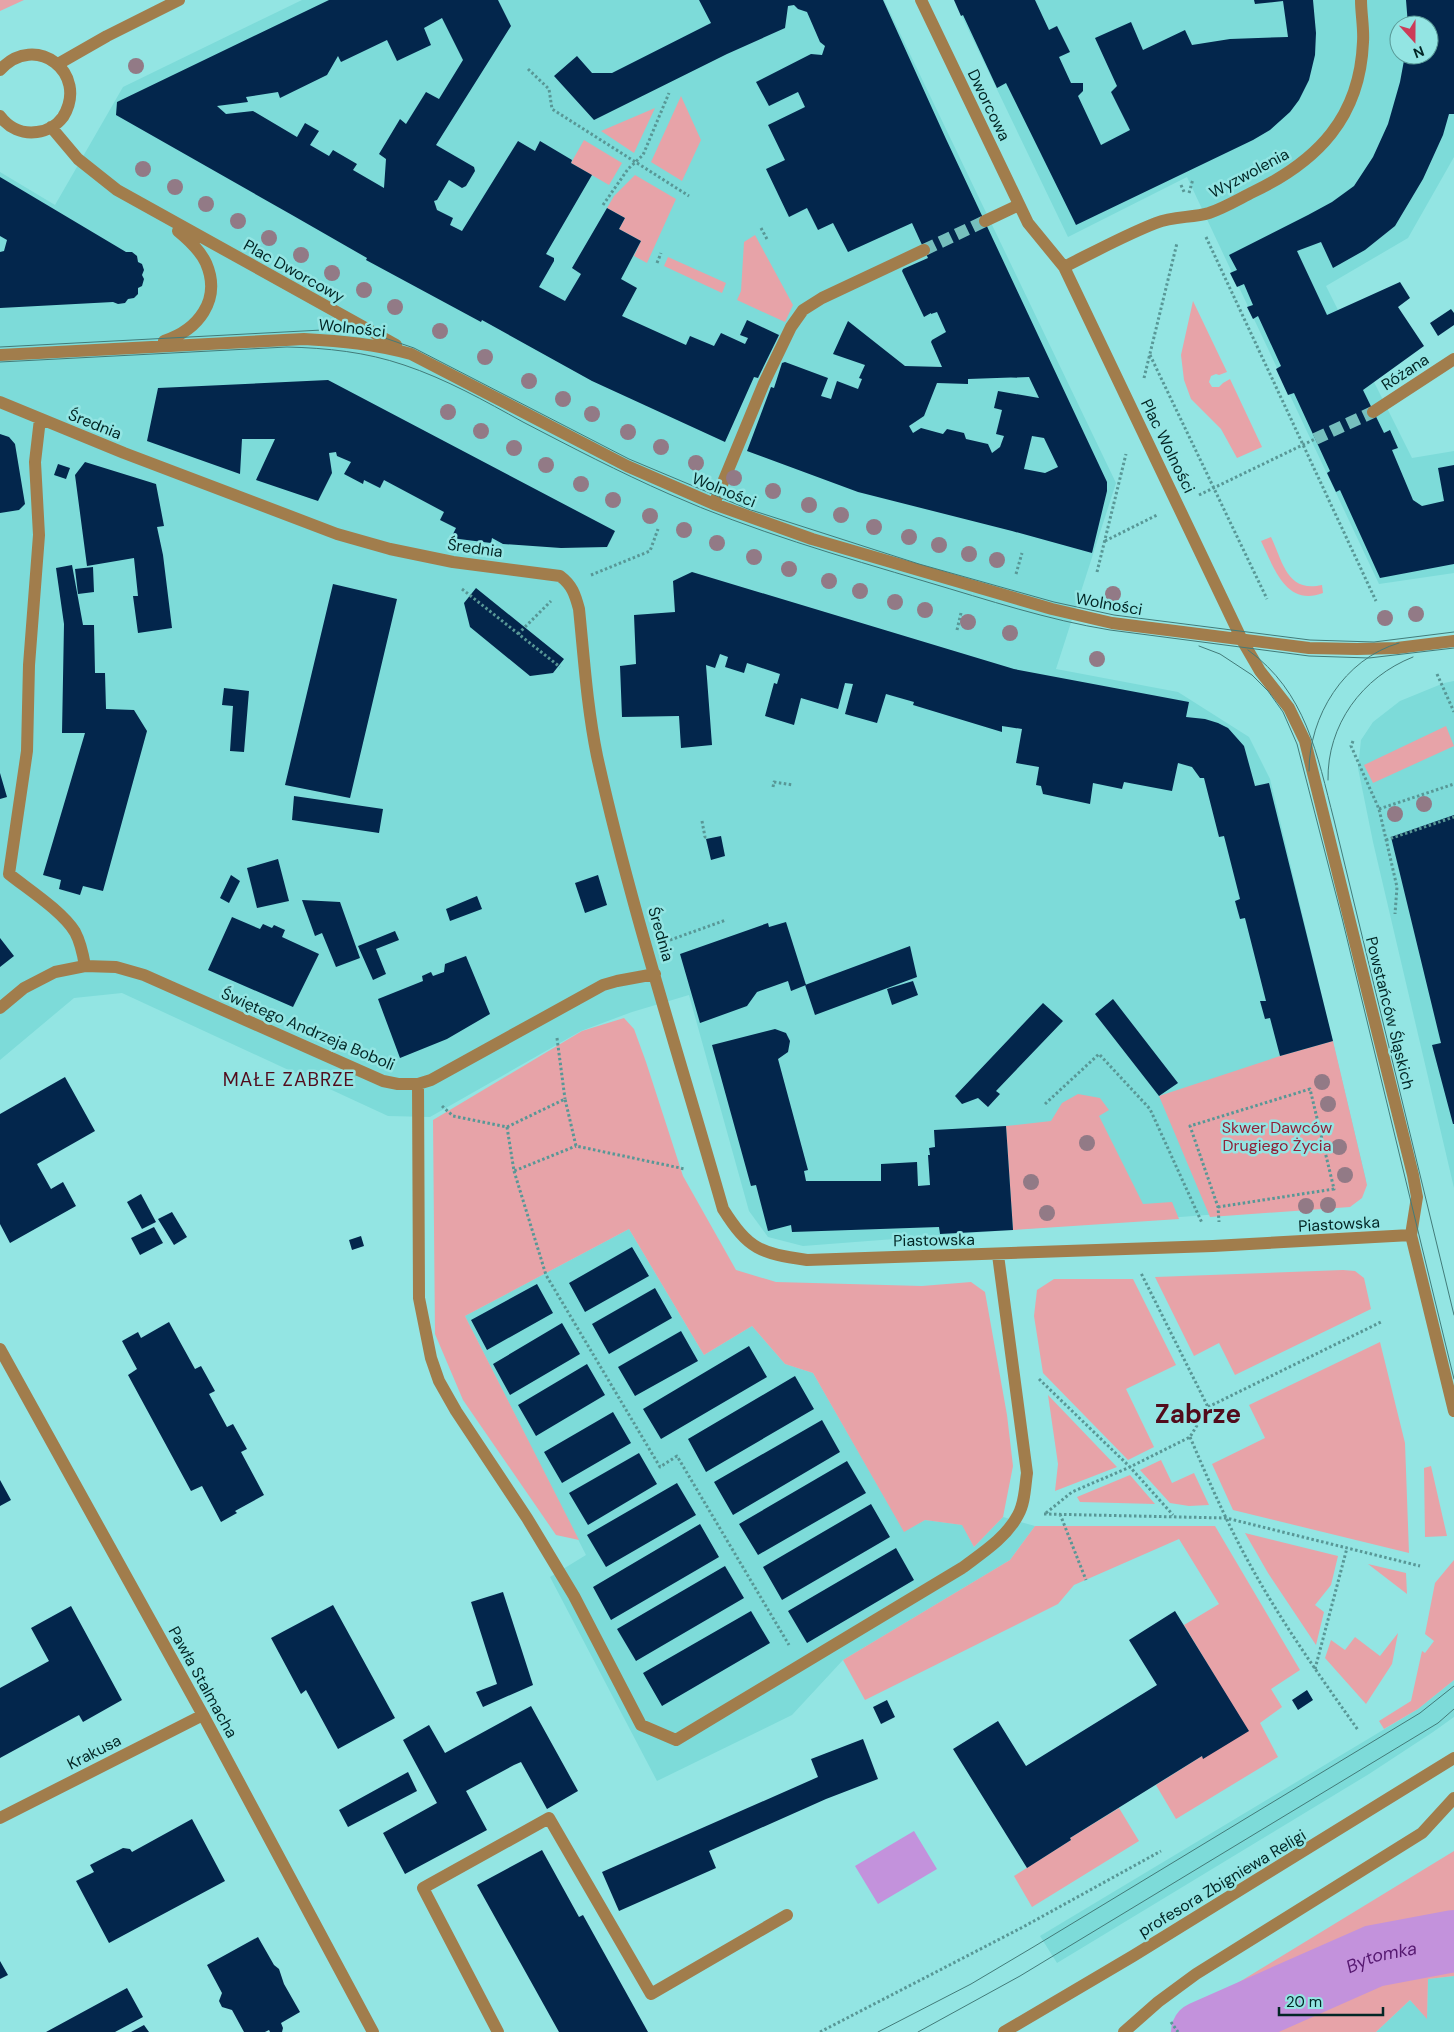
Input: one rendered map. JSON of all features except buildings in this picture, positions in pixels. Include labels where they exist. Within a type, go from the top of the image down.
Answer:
[{"type":"street","points":[[58,64],[107,36],[180,0]]},
{"type":"street","name":"Dworcowa","points":[[921,0],[1028,224]]},
{"type":"street","name":"Wyzwolenia","points":[[1195,215],[1209,213],[1284,176],[1314,154],[1334,132],[1348,107],[1359,76],[1363,40],[1361,0]]},
{"type":"street","points":[[0,70],[7,62],[20,56],[33,54],[46,57],[58,64],[66,74],[70,85],[67,109],[61,119],[51,128],[40,132],[28,133],[4,122],[0,116]]},
{"type":"street","name":"Plac Dworcowy","points":[[51,128],[69,150],[117,190],[411,354]]},
{"type":"street","points":[[985,221],[1019,205]]},
{"type":"street","points":[[1064,267],[1158,222],[1195,215]]},
{"type":"street","name":"Plac Dworcowy","points":[[152,345],[178,336],[194,325],[206,309],[211,294],[211,280],[206,263],[195,246],[162,216]]},
{"type":"street","name":"Plac Wolności","points":[[1028,224],[1064,267],[1242,640]]},
{"type":"street","points":[[714,504],[764,383],[791,327],[803,310],[822,298],[924,250]]},
{"type":"street","name":"Wolności","points":[[0,354],[304,339],[369,344],[411,354],[627,466],[714,504],[812,539],[1069,614],[1112,623],[1310,648],[1357,650],[1397,648],[1454,641]]},
{"type":"street","name":"Różana","points":[[1373,412],[1454,359]]},
{"type":"street","name":"Średnia","points":[[0,402],[124,453],[337,534],[390,549],[453,562],[560,576],[569,583],[575,594],[579,609],[587,688],[597,754],[619,844],[655,974]]},
{"type":"street","points":[[40,419],[35,462],[39,535],[29,665],[27,751],[9,874],[58,914],[74,931],[82,948],[85,966]]},
{"type":"street","name":"Powstańców Śląskich","points":[[1242,640],[1260,671],[1289,708],[1300,728],[1310,756],[1416,1190],[1417,1197],[1412,1235],[1454,1411]]},
{"type":"street","name":"Świętego Andrzeja Boboli","points":[[0,1008],[24,988],[55,972],[85,966],[116,967],[144,975],[383,1081],[398,1084],[418,1084],[452,1070],[604,985],[655,974]]},
{"type":"street","name":"Piastowska","points":[[655,974],[723,1209],[737,1232],[755,1247],[779,1256],[807,1260],[998,1255],[1412,1235]]},
{"type":"street","points":[[418,1084],[419,1298],[431,1358],[439,1381],[456,1411],[527,1518],[574,1596],[641,1725],[676,1740],[962,1568],[994,1545],[1019,1515],[1027,1473],[1025,1444],[998,1255]]},
{"type":"street","name":"Pawła Stalmacha","points":[[0,1348],[203,1715],[373,2032]]},
{"type":"street","name":"Krakusa","points":[[0,1818],[203,1715]]},
{"type":"street","name":"profesora Zbigniewa Religi","points":[[1004,2032],[1141,1951],[1454,1758]]},
{"type":"street","points":[[1124,2032],[1158,2002],[1196,1974],[1422,1833],[1454,1798]]},
{"type":"street","points":[[498,2032],[423,1888],[549,1818],[651,1994],[787,1915]]},
{"type":"path","points":[[528,69],[549,89],[552,109],[689,196]]},
{"type":"path","points":[[603,206],[610,194],[643,155],[669,93]]},
{"type":"path","points":[[1181,185],[1376,601]]},
{"type":"path","points":[[761,228],[768,241]]},
{"type":"path","points":[[657,263],[661,253]]},
{"type":"path","points":[[1150,355],[1267,599]]},
{"type":"path","points":[[1105,541],[1316,439]]},
{"type":"path","points":[[518,634],[569,583],[650,550],[658,529]]},
{"type":"path","points":[[1016,575],[1022,553]]},
{"type":"path","points":[[1007,572],[1025,578]]},
{"type":"path","points":[[456,584],[587,688]]},
{"type":"path","points":[[957,630],[961,613]]},
{"type":"path","points":[[1437,674],[1454,712]]},
{"type":"path","points":[[1353,741],[1351,746],[1379,810],[1397,887],[1395,914]]},
{"type":"path","points":[[773,787],[774,782],[793,785]]},
{"type":"path","points":[[1379,810],[1454,784]]},
{"type":"path","points":[[1386,840],[1454,817]]},
{"type":"path","points":[[702,821],[705,837],[703,839]]},
{"type":"path","points":[[667,942],[726,920]]},
{"type":"path","points":[[557,1035],[565,1099],[576,1146]]},
{"type":"path","points":[[1045,1104],[1099,1054],[1150,1109],[1213,1246]]},
{"type":"path","points":[[418,1084],[453,1116],[508,1127],[565,1099]]},
{"type":"path","points":[[1218,1206],[1334,1189],[1310,1089],[1190,1126],[1218,1206],[1219,1223]]},
{"type":"path","points":[[508,1127],[514,1171],[546,1275],[660,1467],[678,1456],[801,1665]]},
{"type":"path","points":[[514,1171],[576,1146],[688,1170]]},
{"type":"path","points":[[1141,1273],[1208,1407]]},
{"type":"path","points":[[1046,1514],[1072,1492],[1130,1467],[1190,1437],[1208,1407],[1381,1322]]},
{"type":"path","points":[[1039,1379],[1130,1467],[1174,1515]]},
{"type":"path","points":[[1190,1437],[1226,1518],[1248,1561],[1280,1616],[1358,1730]]},
{"type":"path","points":[[1060,1514],[1086,1580]]},
{"type":"path","points":[[1019,1515],[1174,1515],[1226,1518],[1420,1566]]},
{"type":"path","points":[[1315,1669],[1347,1548]]},
{"type":"path","points":[[820,2032],[1023,1927],[1161,1851]]},
{"type":"path","points":[[1169,2019],[1178,2032]]},
{"type":"shaded area","points":[[302,0],[884,0],[1116,483],[1056,669],[1178,692],[1249,737],[1270,779],[1366,1180],[1349,1204],[803,1246],[768,1237],[749,1211],[689,995],[632,1012],[581,1031],[430,1117],[388,1116],[122,993],[74,998],[0,1060],[0,172],[55,205],[123,87]]},
{"type":"shaded area","points":[[954,0],[1454,0],[1454,157],[1408,238],[1326,286],[1412,458],[1454,451],[1454,573],[1379,584],[1187,177],[1068,237]]},
{"type":"shaded area","points":[[1454,681],[1454,1188],[1373,842],[1358,768],[1361,740],[1373,722],[1400,701],[1444,683]]},
{"type":"shaded area","points":[[629,1229],[704,1355],[752,1326],[785,1364],[813,1373],[904,1531],[925,1520],[963,1525],[974,1547],[1003,1517],[1035,1526],[1010,1560],[843,1660],[792,1715],[657,1781],[550,1577],[586,1555],[465,1316]]},
{"type":"shaded area","points":[[1454,1680],[1454,1717],[1433,1732],[1369,1774],[1057,1963],[1040,1936],[1418,1709]]},
{"type":"shaded area","points":[[914,1831],[937,1869],[878,1904],[855,1866]]},
{"type":"shaded area","points":[[1454,1976],[1454,2032],[1376,2032],[1410,2000],[1427,2018],[1428,1979]]},
{"type":"green space","points":[[0,0],[24,0],[0,11]]},
{"type":"green space","points":[[681,96],[701,140],[682,181],[651,162]]},
{"type":"green space","points":[[655,108],[634,153],[601,131]]},
{"type":"green space","points":[[584,140],[622,163],[609,185],[571,163]]},
{"type":"green space","points":[[635,175],[676,199],[647,263],[634,256],[641,241],[619,229],[625,218],[607,208],[614,196]]},
{"type":"green space","points":[[755,235],[793,305],[785,322],[737,300],[741,291],[744,242]]},
{"type":"green space","points":[[668,257],[726,283],[722,293],[664,266]]},
{"type":"green space","points":[[1193,301],[1227,372],[1211,376],[1209,382],[1212,387],[1219,387],[1230,379],[1262,447],[1237,458],[1221,429],[1191,399],[1184,380],[1181,355]]},
{"type":"green space","points":[[1271,537],[1283,565],[1294,580],[1310,586],[1322,585],[1323,593],[1310,596],[1300,595],[1283,582],[1261,541]]},
{"type":"green space","points":[[1446,726],[1454,746],[1373,783],[1364,765]]},
{"type":"green space","points":[[624,1018],[634,1029],[683,1176],[736,1270],[776,1282],[922,1286],[971,1282],[985,1292],[1007,1415],[1013,1466],[1003,1517],[974,1547],[962,1525],[925,1520],[904,1532],[813,1373],[785,1364],[752,1326],[704,1355],[629,1229],[465,1316],[579,1540],[556,1535],[463,1400],[435,1334],[433,1120],[582,1031]]},
{"type":"green space","name":"Skwer Dawców Drugiego Życia","points":[[1333,1041],[1367,1185],[1362,1198],[1350,1207],[1210,1217],[1159,1096],[1280,1056]]},
{"type":"green space","points":[[1078,1094],[1100,1098],[1109,1110],[1099,1116],[1143,1204],[1172,1202],[1179,1219],[1013,1230],[1006,1126],[1051,1121],[1062,1103]]},
{"type":"green space","points":[[1355,1271],[1364,1278],[1371,1309],[1235,1375],[1219,1343],[1194,1356],[1155,1277]]},
{"type":"green space","points":[[1054,1279],[1133,1279],[1176,1365],[1126,1389],[1154,1447],[1128,1460],[1043,1373],[1034,1316],[1037,1290]]},
{"type":"green space","points":[[1380,1342],[1405,1443],[1409,1553],[1233,1510],[1212,1464],[1265,1438],[1249,1405]]},
{"type":"green space","points":[[1048,1395],[1117,1467],[1055,1491],[1058,1464]]},
{"type":"green space","points":[[1161,1460],[1172,1483],[1194,1473],[1209,1505],[1189,1506],[1170,1503],[1140,1470]]},
{"type":"green space","points":[[1431,1466],[1447,1536],[1425,1537],[1424,1468]]},
{"type":"green space","points":[[1130,1475],[1155,1504],[1080,1502],[1077,1497]]},
{"type":"green space","points":[[1035,1526],[1215,1526],[1300,1670],[1271,1689],[1282,1707],[1260,1723],[1278,1757],[1176,1819],[1156,1785],[1202,1756],[1248,1731],[1184,1625],[1219,1604],[1179,1539],[1074,1585],[1058,1604],[865,1700],[843,1660],[1010,1560]]},
{"type":"green space","points":[[1245,1533],[1338,1556],[1331,1585],[1315,1605],[1324,1612],[1316,1645],[1268,1573]]},
{"type":"green space","points":[[1454,1560],[1454,1680],[1418,1709],[1384,1729],[1379,1721],[1411,1701],[1422,1651],[1425,1653],[1434,1641],[1425,1634],[1435,1583]]},
{"type":"green space","points":[[1368,1564],[1406,1573],[1407,1594]]},
{"type":"green space","points":[[1398,1633],[1392,1664],[1366,1704],[1325,1658],[1331,1640],[1345,1650],[1355,1637],[1380,1656]]},
{"type":"green space","points":[[1119,1808],[1139,1841],[1032,1907],[1014,1876]]},
{"type":"green space","points":[[1454,1851],[1454,1926],[1372,1944],[1195,2019],[1204,2032],[1184,2032],[1177,2020]]},
{"type":"green space","points":[[1454,1956],[1454,1976],[1428,1979],[1427,2019],[1410,2000],[1376,2032],[1227,2032],[1310,1998],[1367,1978],[1395,1969]]},
{"type":"waterway","name":"Bytomka","points":[[1202,2032],[1374,1956],[1454,1941]]},
{"type":"tunnel","points":[[924,250],[985,221]]},
{"type":"tunnel","points":[[1315,439],[1373,412]]},
{"type":"tram line","points":[[0,347],[322,330],[361,332],[414,348],[629,459],[748,509],[919,564],[1054,602],[1114,615],[1310,640],[1374,642],[1454,632]]},
{"type":"tram line","points":[[0,362],[287,347],[317,348],[361,354],[390,361],[435,377],[632,477],[732,520],[829,552],[1041,615],[1110,630],[1309,656],[1369,658],[1454,648]]},
{"type":"tram line","points":[[1309,771],[1315,730],[1333,692],[1346,676],[1362,662],[1379,651],[1399,643]]},
{"type":"tram line","points":[[1199,646],[1220,654],[1252,675],[1268,691],[1283,712],[1297,744],[1342,918],[1454,1379]]},
{"type":"tram line","points":[[1248,650],[1268,667],[1284,685],[1296,705],[1315,748],[1454,1315]]},
{"type":"tram line","points":[[1328,780],[1329,760],[1334,740],[1341,722],[1351,705],[1363,690],[1378,677],[1413,657]]},
{"type":"tram line","points":[[878,2032],[971,1984],[1035,1946],[1420,1713],[1454,1686]]},
{"type":"tram line","points":[[918,2032],[1020,1976],[1438,1723],[1454,1709]]},
{"type":"district","name":"MAŁE ZABRZE","points":[[289,1079]]},
{"type":"district","name":"Zabrze","points":[[1198,1414]]}]
